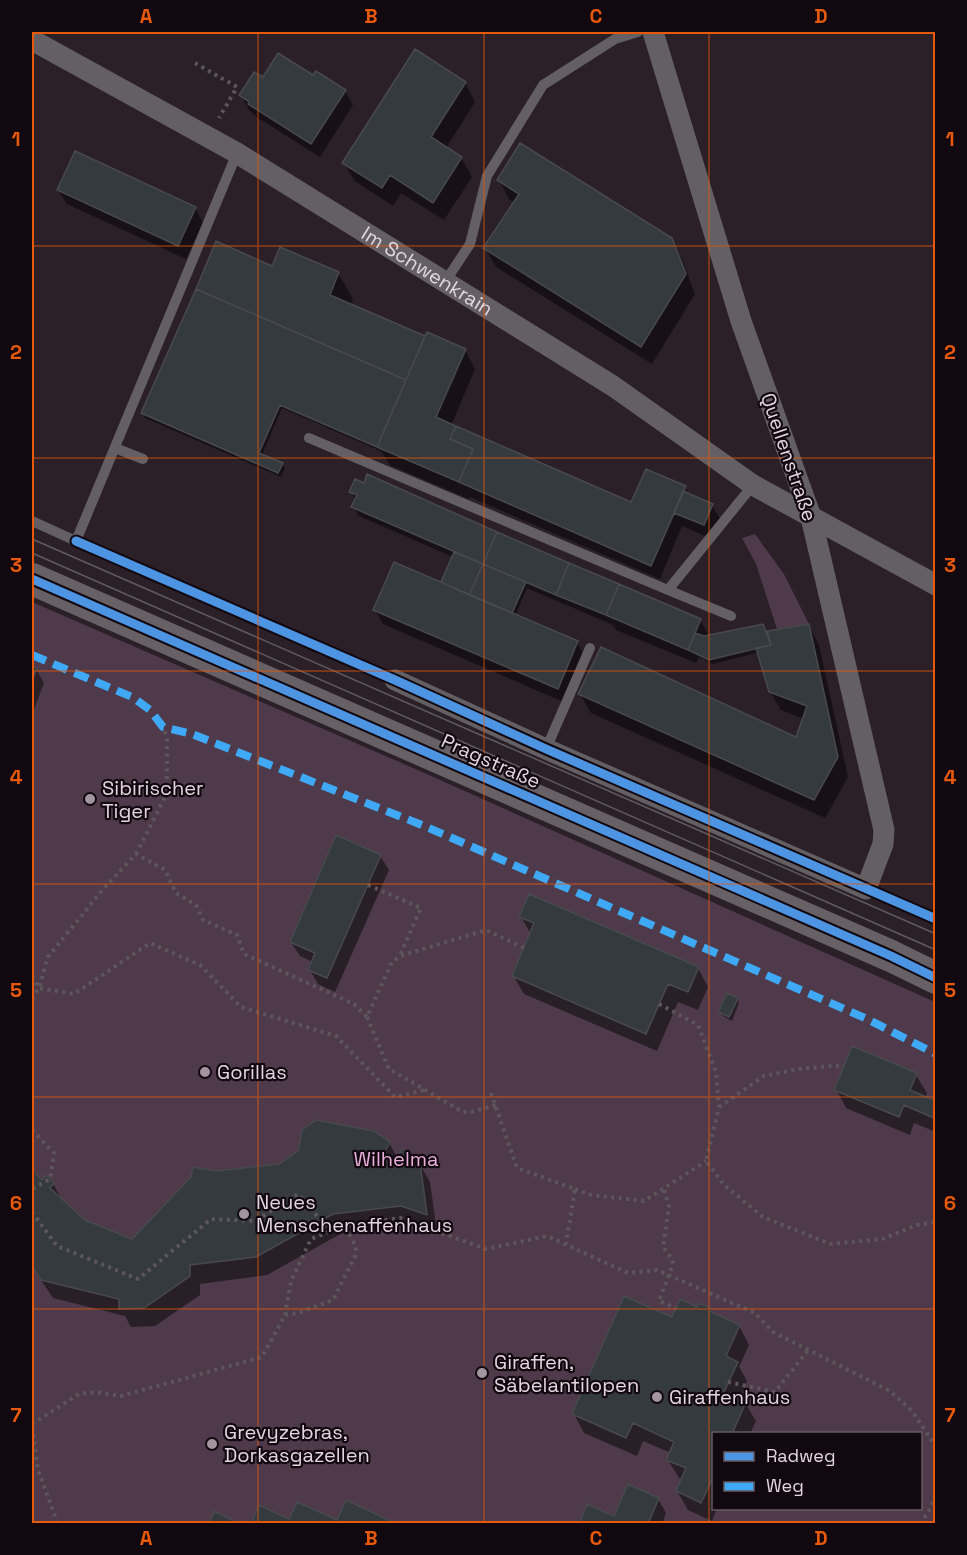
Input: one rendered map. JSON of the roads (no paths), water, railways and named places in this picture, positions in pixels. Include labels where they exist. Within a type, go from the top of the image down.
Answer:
[{"type":"main road","name":"Pragstraße","points":[[32,579],[936,978]]},
{"type":"street","name":"Quellenstraße","points":[[546,749],[866,889],[883,844],[884,830],[811,517],[741,321],[653,32]]},
{"type":"street","name":"Im Schwenkrain","points":[[32,40],[237,153],[613,386],[753,485],[936,585]]},
{"type":"street","points":[[396,680],[546,749]]},
{"type":"lane","points":[[445,282],[470,244],[487,176],[543,85],[615,39],[638,32]]},
{"type":"lane","points":[[32,521],[76,541],[237,153]]},
{"type":"lane","points":[[309,438],[731,616]]},
{"type":"lane","points":[[115,448],[143,459]]},
{"type":"lane","points":[[668,591],[753,485]]},
{"type":"lane","points":[[546,749],[590,648]]},
{"type":"tram line","points":[[32,539],[936,934]]},
{"type":"tram line","points":[[32,553],[936,950]]},
{"type":"place","name":"Sibirischer Tiger","points":[[90,799]]},
{"type":"place","name":"Gorillas","points":[[205,1072]]},
{"type":"place","name":"Neues Menschenaffenhaus","points":[[244,1214]]},
{"type":"place","name":"Giraffen, Säbelantilopen","points":[[482,1373]]},
{"type":"place","name":"Giraffenhaus","points":[[657,1397]]},
{"type":"place","name":"Grevyzebras, Dorkasgazellen","points":[[212,1444]]},
{"type":"park label","name":"Wilhelma","points":[[396,1159]]}]
